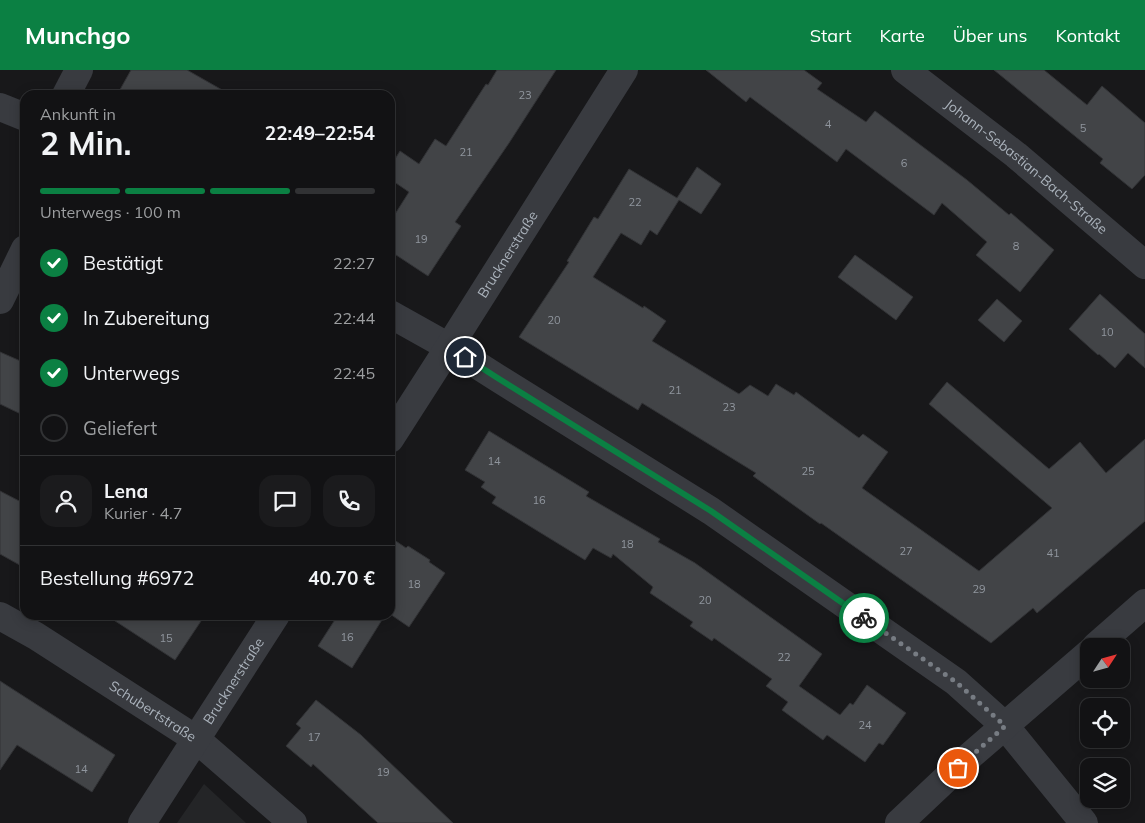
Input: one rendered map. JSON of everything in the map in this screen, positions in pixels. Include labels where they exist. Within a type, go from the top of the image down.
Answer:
[{"type":"street","points":[[69,90],[79,70]]},
{"type":"street","name":"Brucknerstraße","points":[[395,431],[624,70]]},
{"type":"street","name":"Johann-Sebastian-Bach-Straße","points":[[905,70],[1016,155],[1145,265]]},
{"type":"street","points":[[0,106],[20,115]]},
{"type":"street","points":[[0,300],[20,259]]},
{"type":"street","points":[[395,317],[449,346],[711,511],[956,682],[1005,726],[1084,823]]},
{"type":"street","points":[[1105,638],[1145,603]]},
{"type":"street","name":"Schubertstraße","points":[[0,616],[36,636],[196,739],[293,823]]},
{"type":"street","name":"Brucknerstraße","points":[[142,823],[273,620]]},
{"type":"street","points":[[899,823],[971,755],[1080,661]]},
{"type":"shaded area","points":[[204,784],[246,823],[177,823]]},
{"type":"building","points":[[131,70],[187,70],[222,90],[120,90]]},
{"type":"building","points":[[497,70],[556,70],[455,222],[461,226],[428,276],[395,254],[395,214],[409,192],[395,182],[395,159],[400,151],[419,164],[435,139],[446,146],[486,84],[488,85]]},
{"type":"building","points":[[706,70],[804,70],[822,83],[817,89],[866,122],[875,111],[967,180],[1009,215],[1011,213],[1054,250],[1020,292],[976,255],[987,242],[942,203],[934,215],[846,149],[837,162],[750,97],[746,102]]},
{"type":"building","points":[[994,70],[1044,70],[1087,105],[1102,86],[1145,123],[1145,175],[1132,189],[1100,163],[1103,159]]},
{"type":"building","points":[[697,167],[721,184],[701,214],[679,200],[657,235],[650,230],[641,245],[621,233],[593,277],[666,321],[652,341],[739,394],[750,385],[768,396],[776,384],[794,395],[796,392],[859,438],[863,434],[888,452],[862,488],[979,571],[1052,508],[929,404],[947,382],[1049,469],[1080,442],[1106,473],[1145,439],[1145,521],[1037,613],[1033,608],[991,643],[753,476],[756,473],[642,403],[638,410],[519,337],[569,262],[567,261],[594,217],[598,219],[629,169],[677,198]]},
{"type":"building","points":[[855,255],[913,297],[896,320],[838,277]]},
{"type":"building","points":[[1100,294],[1145,334],[1145,368],[1128,353],[1115,368],[1069,329]]},
{"type":"building","points":[[997,299],[1022,321],[1004,342],[978,320]]},
{"type":"building","points":[[0,352],[20,361],[20,414],[0,404]]},
{"type":"building","points":[[489,431],[589,492],[586,496],[660,539],[658,542],[695,563],[822,654],[799,686],[840,715],[850,703],[853,705],[867,685],[906,713],[883,745],[879,743],[865,762],[827,735],[823,740],[782,710],[788,702],[766,686],[772,679],[714,638],[712,641],[690,626],[693,622],[650,593],[653,587],[613,554],[611,558],[593,548],[585,560],[492,503],[496,497],[481,487],[485,482],[465,470]]},
{"type":"building","points":[[0,491],[20,501],[20,565],[0,554]]},
{"type":"building","points":[[395,540],[430,560],[429,562],[445,573],[409,627],[395,617]]},
{"type":"building","points":[[114,620],[202,620],[175,660]]},
{"type":"building","points":[[335,620],[382,620],[352,668],[318,646]]},
{"type":"building","points":[[0,681],[115,755],[92,792],[17,745],[0,770]]},
{"type":"building","points":[[316,700],[361,735],[453,823],[378,823],[313,764],[311,767],[286,746],[301,728],[296,724]]},
{"type":"way so far","points":[[864,618],[956,682],[1005,726],[958,768]]},
{"type":"route","points":[[465,357],[711,511],[864,618]]}]
